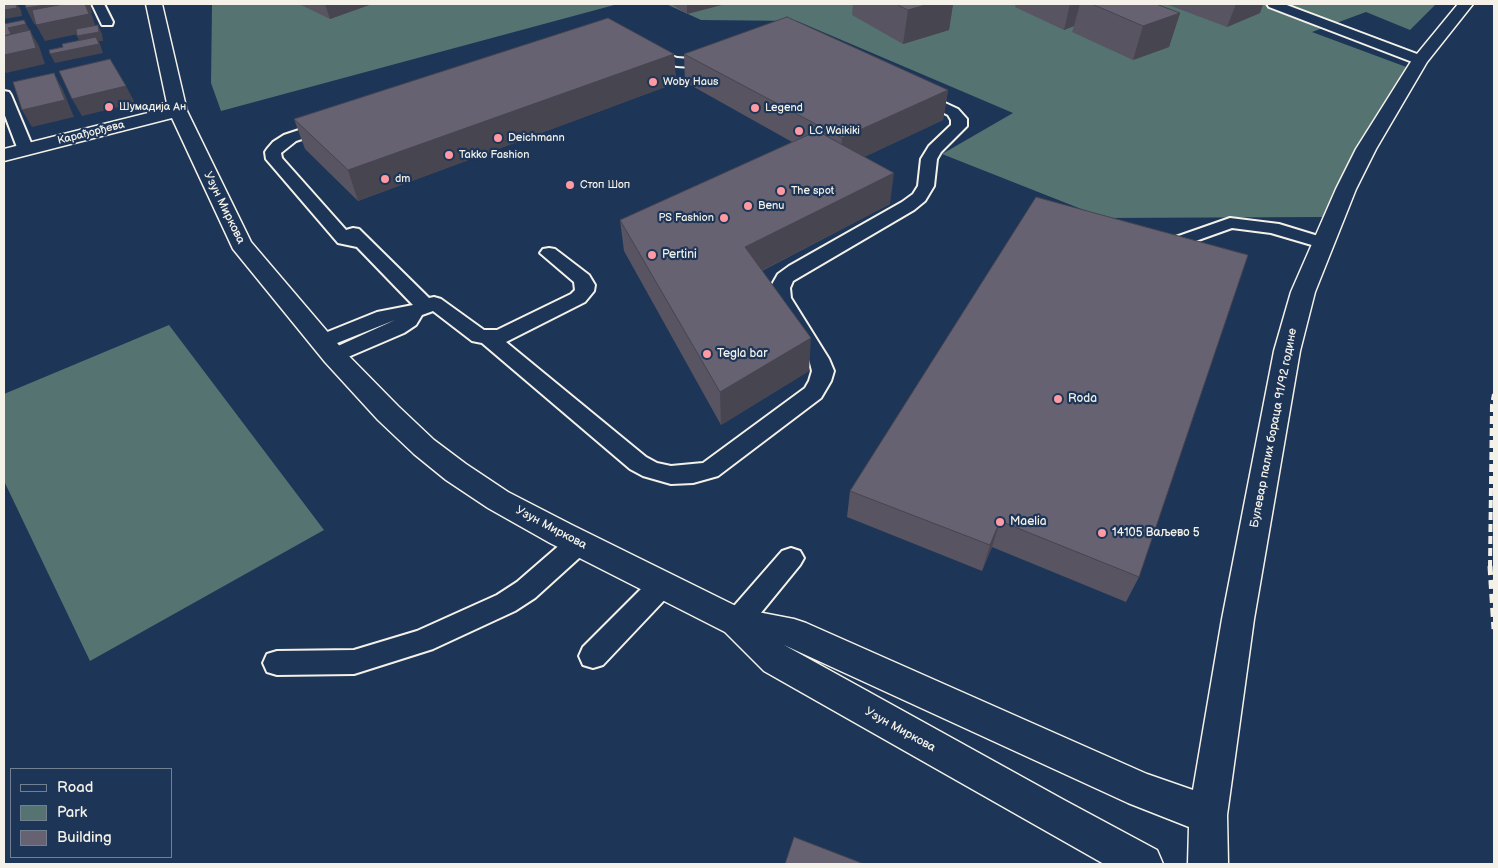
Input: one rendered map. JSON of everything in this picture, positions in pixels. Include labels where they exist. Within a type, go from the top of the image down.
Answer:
[{"type":"street","name":"Узун Миркова","points":[[154,4],[178,111],[241,244],[328,349],[388,413],[424,447],[456,472],[498,500],[737,622],[776,660],[1064,822],[1143,864]]},
{"type":"street","name":"Булевар палих бораца 91/92 године","points":[[1208,864],[1208,815],[1238,619],[1287,351],[1303,292],[1322,243],[1366,149],[1420,60],[1466,4]]},
{"type":"street","name":"Карађорђева","points":[[4,155],[178,111]]},
{"type":"street","points":[[737,622],[794,632],[1141,790],[1208,815]]},
{"type":"lane","points":[[98,4],[107,22]]},
{"type":"lane","points":[[1273,4],[1420,60]]},
{"type":"lane","points":[[1308,4],[1359,23],[1340,30]]},
{"type":"lane","points":[[634,44],[664,59],[677,62],[706,62],[732,54]]},
{"type":"lane","points":[[488,338],[638,463],[651,470],[671,475],[693,474],[710,470],[813,392],[820,381],[823,371],[820,359],[781,298],[780,288],[785,278],[908,206],[920,197],[926,186],[929,158],[935,149],[959,126],[959,119],[953,112],[898,84]]},
{"type":"lane","points":[[4,95],[26,150]]},
{"type":"lane","points":[[347,119],[290,138],[279,145],[274,152],[274,159],[344,239],[357,237],[420,309]]},
{"type":"lane","points":[[1176,243],[1230,223],[1273,228],[1322,243]]},
{"type":"lane","points":[[328,349],[404,324],[410,321],[420,309],[434,303],[479,336],[488,338],[512,332],[578,298],[584,291],[585,285],[582,279],[549,253]]},
{"type":"lane","points":[[277,663],[354,662],[423,641],[506,603],[526,590],[579,543]]},
{"type":"lane","points":[[737,622],[791,558]]},
{"type":"lane","points":[[593,656],[662,585]]},
{"type":"green space","points":[[212,4],[618,4],[221,111],[211,83]]},
{"type":"green space","points":[[666,4],[1436,4],[1410,30],[1366,12],[1312,32],[1409,68],[1324,217],[1104,218],[942,154],[1013,113],[797,21],[701,20]]},
{"type":"green space","points":[[169,325],[324,530],[90,661],[4,481],[4,394]]},
{"type":"building","points":[[4,4],[16,4],[17,8],[4,10]]},
{"type":"building","points":[[25,4],[51,4],[26,8]]},
{"type":"building","points":[[64,4],[85,4],[89,14],[36,25],[32,10]]},
{"type":"building","points":[[896,4],[929,4],[908,10]]},
{"type":"building","points":[[1092,4],[1156,4],[1180,13],[1143,26]]},
{"type":"building","points":[[787,17],[948,90],[842,138],[684,54]]},
{"type":"building","points":[[608,18],[674,54],[348,170],[294,119]]},
{"type":"building","points":[[24,20],[26,24],[8,28],[11,34],[4,36],[4,24]]},
{"type":"building","points":[[98,25],[99,32],[77,36],[76,29]]},
{"type":"building","points":[[30,30],[36,48],[4,55],[4,36]]},
{"type":"building","points":[[96,37],[99,44],[50,54],[49,50],[63,47],[62,44]]},
{"type":"building","points":[[110,59],[126,86],[72,99],[59,71]]},
{"type":"building","points":[[54,73],[65,100],[22,110],[13,82]]},
{"type":"building","points":[[817,131],[894,173],[745,247],[811,338],[720,392],[620,220]]},
{"type":"building","name":"Roda","points":[[1036,197],[1248,255],[1139,577],[1000,521],[990,545],[850,491]]},
{"type":"building","points":[[794,837],[864,864],[785,864]]},
{"type":"railway","points":[[1490,566],[1492,405],[1494,394]]},
{"type":"railway","points":[[1490,566],[1494,629]]},
{"type":"place","name":"Woby Haus","points":[[653,82]]},
{"type":"place","name":"Шумадија Ан","points":[[109,107]]},
{"type":"place","name":"Legend","points":[[755,108]]},
{"type":"place","name":"LC Waikiki","points":[[799,131]]},
{"type":"place","name":"Deichmann","points":[[498,138]]},
{"type":"place","name":"Takko Fashion","points":[[449,155]]},
{"type":"place","name":"dm","points":[[385,179]]},
{"type":"place","name":"Стоп Шоп","points":[[570,185]]},
{"type":"place","name":"The spot","points":[[781,191]]},
{"type":"place","name":"Benu","points":[[748,206]]},
{"type":"place","name":"PS Fashion","points":[[724,218]]},
{"type":"place","name":"Pertini","points":[[652,255]]},
{"type":"place","name":"Tegla bar","points":[[707,354]]},
{"type":"place","name":"Roda","points":[[1058,399]]},
{"type":"place","name":"Maelia","points":[[1000,522]]},
{"type":"place","name":"14105 Ваљево 5","points":[[1102,533]]}]
